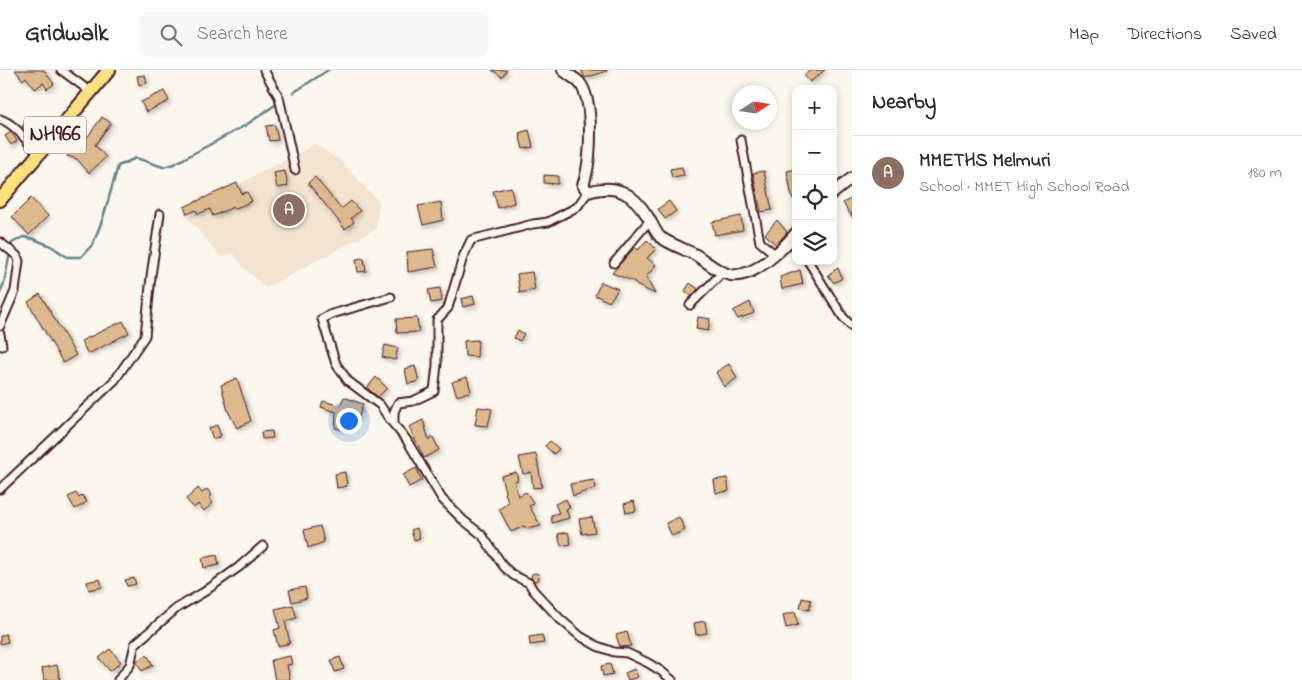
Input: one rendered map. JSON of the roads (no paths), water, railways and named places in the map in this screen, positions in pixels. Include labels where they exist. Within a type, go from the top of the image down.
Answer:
[{"type":"highway","name":"NH966","points":[[0,200],[109,70]]},
{"type":"street","points":[[61,70],[91,92]]},
{"type":"street","points":[[264,70],[279,97],[295,170]]},
{"type":"street","points":[[564,70],[580,83],[589,114],[590,133],[587,174],[582,185],[588,192]]},
{"type":"street","points":[[0,119],[12,124],[29,145],[40,153]]},
{"type":"street","points":[[741,140],[760,242],[775,254]]},
{"type":"street","points":[[837,190],[852,178]]},
{"type":"street","points":[[394,424],[394,412],[398,403],[413,401],[434,390],[438,358],[437,320],[448,308],[463,257],[471,240],[548,222],[577,208],[588,192],[601,188],[610,188],[628,194],[650,220],[660,237],[731,275],[756,270],[792,241]]},
{"type":"street","points":[[0,490],[115,380],[145,336],[160,214]]},
{"type":"street","points":[[614,263],[650,220]]},
{"type":"street","points":[[0,242],[18,256],[19,261],[15,291],[0,326]]},
{"type":"street","points":[[810,265],[843,317],[852,327]]},
{"type":"street","points":[[690,305],[724,272]]},
{"type":"street","points":[[391,296],[332,314],[322,320],[336,364],[348,381],[380,405],[406,439],[442,499],[463,520],[482,535],[504,567],[529,583],[533,590],[560,619],[580,636],[597,646],[614,652],[626,653],[655,667],[672,680]]},
{"type":"street","points":[[0,334],[2,346]]},
{"type":"street","points":[[118,680],[130,665],[135,644],[177,608],[204,592],[264,546]]},
{"type":"waterway","points":[[293,93],[328,70]]},
{"type":"waterway","points":[[0,293],[4,283],[12,243],[23,237],[51,246],[67,257],[81,257],[93,244],[103,218],[118,166],[136,158],[163,167],[174,164],[246,125],[278,103]]},
{"type":"place","name":"MMETHS Melmuri","points":[[289,210]]}]
